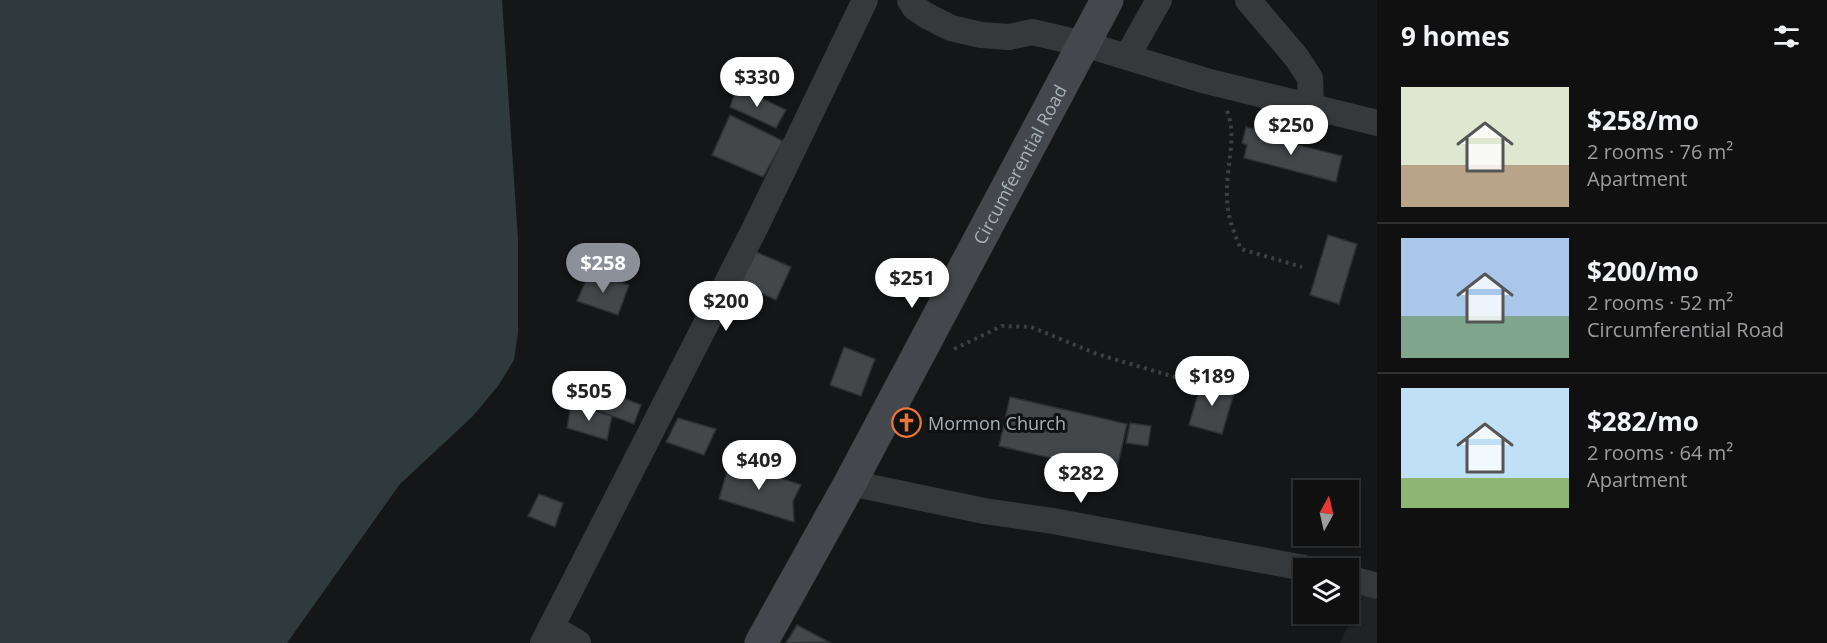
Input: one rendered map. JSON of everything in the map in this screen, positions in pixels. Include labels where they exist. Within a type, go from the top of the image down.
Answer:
[{"type":"main road","name":"Circumferential Road","points":[[761,643],[850,483],[1107,0]]},
{"type":"street","points":[[578,643],[547,635],[756,226],[866,0]]},
{"type":"street","points":[[910,0],[915,8],[951,28],[981,35],[1009,37],[1032,32],[1084,44],[1206,81],[1377,123]]},
{"type":"street","points":[[1127,57],[1159,0]]},
{"type":"street","points":[[1248,0],[1297,58],[1310,78],[1311,107]]},
{"type":"street","points":[[850,483],[984,511],[1064,523],[1293,566]]},
{"type":"street","points":[[1359,581],[1377,586]]},
{"type":"path","points":[[1206,81],[1223,102],[1229,117],[1232,135],[1226,193],[1228,220],[1241,249],[1302,267]]},
{"type":"path","points":[[923,343],[945,352],[1002,326],[1031,327],[1097,354],[1185,380]]},
{"type":"shaded area","points":[[0,0],[502,0],[518,239],[518,333],[514,360],[498,386],[472,417],[400,484],[287,643],[0,643]]},
{"type":"shaded area","points":[[1365,587],[1377,591],[1377,643],[1340,643],[1348,624],[1359,624],[1359,600]]},
{"type":"building","points":[[737,86],[786,110],[776,128],[730,107]]},
{"type":"building","points":[[730,115],[783,141],[763,177],[712,155]]},
{"type":"building","points":[[1246,127],[1260,131],[1259,135],[1342,156],[1336,182],[1244,158],[1247,145],[1242,143]]},
{"type":"building","points":[[1328,235],[1357,244],[1339,304],[1310,295]]},
{"type":"building","points":[[754,251],[791,267],[776,300],[740,283]]},
{"type":"building","points":[[589,273],[629,285],[618,315],[577,301]]},
{"type":"building","points":[[844,347],[875,359],[861,396],[830,385]]},
{"type":"building","points":[[1202,380],[1235,390],[1222,434],[1189,425]]},
{"type":"building","points":[[608,392],[641,405],[634,424],[599,411]]},
{"type":"building","points":[[1010,397],[1127,424],[1116,473],[999,446]]},
{"type":"building","points":[[571,404],[612,416],[607,440],[567,428]]},
{"type":"building","points":[[678,418],[716,429],[704,455],[666,442]]},
{"type":"building","points":[[1130,423],[1151,426],[1148,446],[1126,443]]},
{"type":"building","points":[[730,461],[801,485],[793,501],[794,522],[719,499]]},
{"type":"building","points":[[539,494],[563,503],[555,527],[528,516]]},
{"type":"building","points":[[797,625],[829,642],[786,643]]},
{"type":"place","name":"Mormon Church","points":[[907,423]]}]
